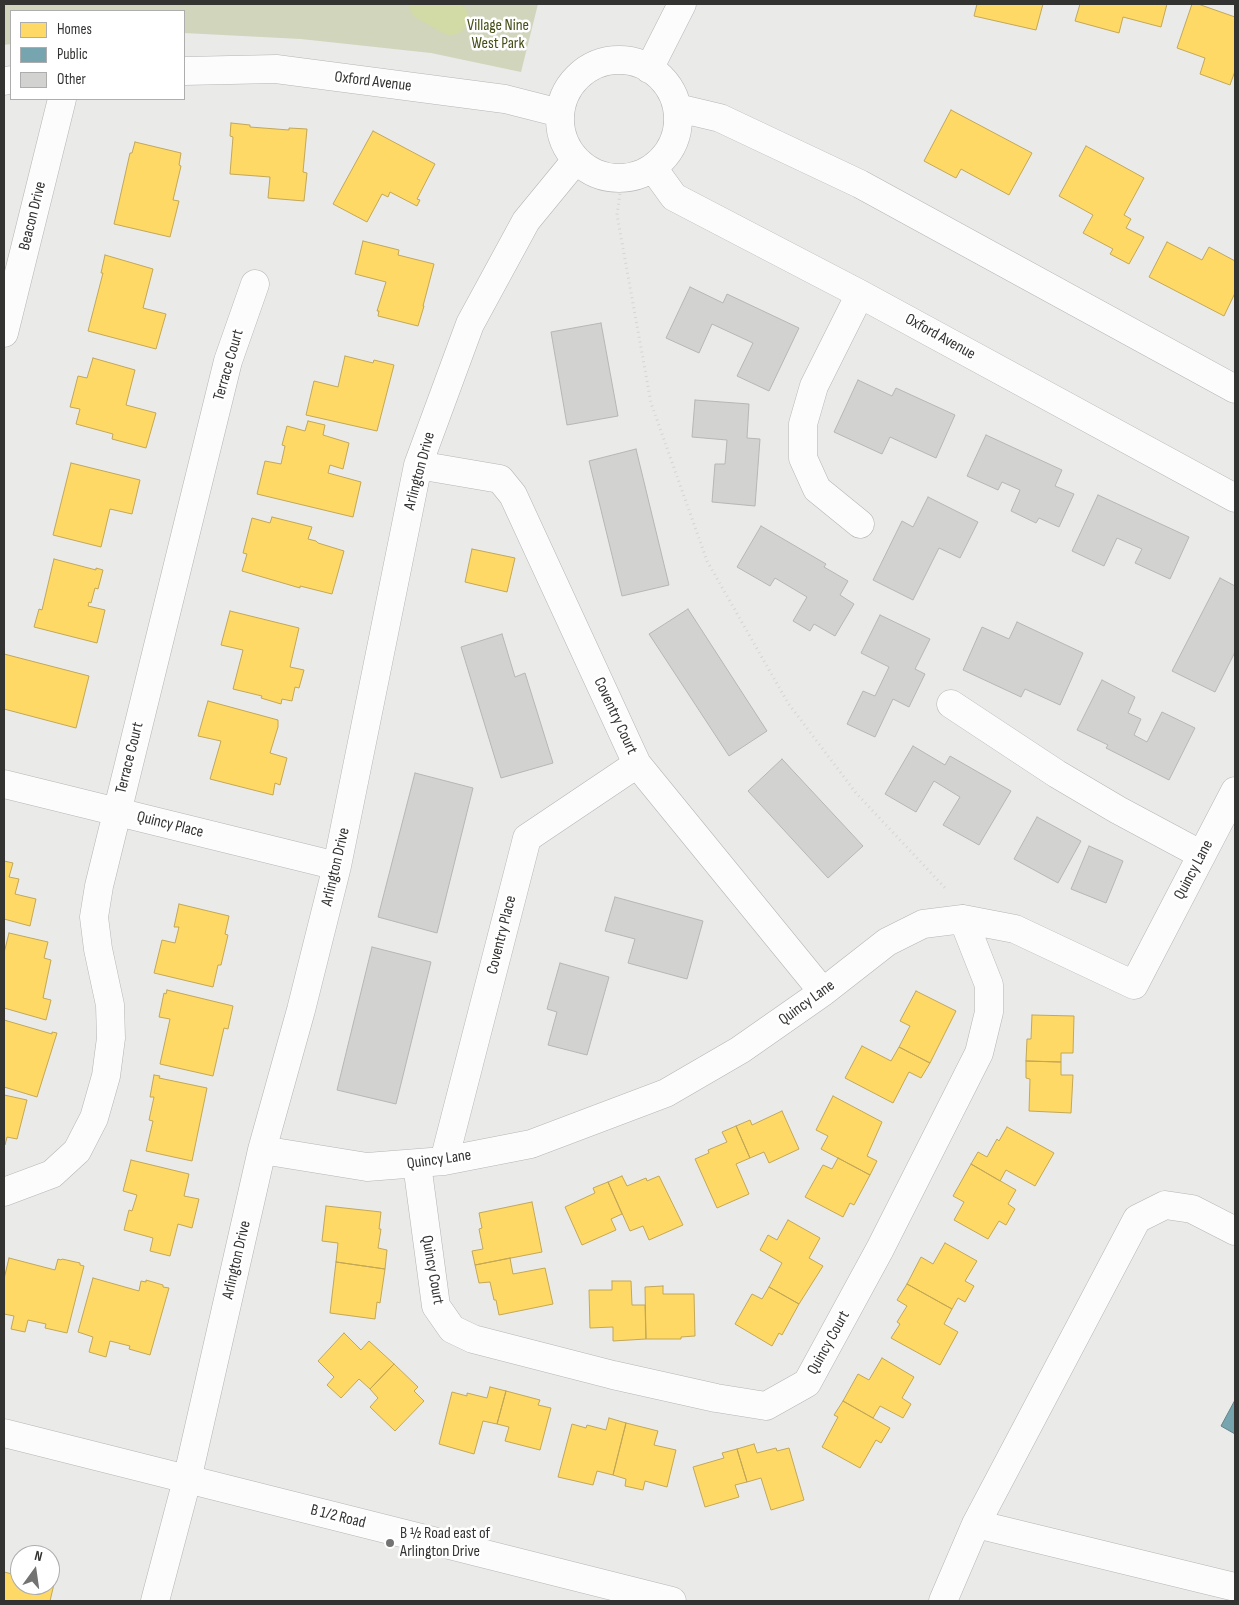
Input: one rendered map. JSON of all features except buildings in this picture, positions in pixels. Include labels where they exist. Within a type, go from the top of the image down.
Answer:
[{"type":"street","points":[[649,68],[682,4]]},
{"type":"street","points":[[616,60],[633,62],[649,68],[662,79],[672,92],[678,108],[678,125],[674,142],[666,156],[653,168],[638,176],[622,179],[605,177],[589,170],[576,160],[566,146],[561,130],[560,113],[564,97],[572,82],[592,67],[616,60]]},
{"type":"street","name":"Oxford Avenue","points":[[185,71],[276,69],[505,98],[560,113]]},
{"type":"street","name":"Beacon Drive","points":[[4,333],[62,100]]},
{"type":"street","points":[[678,108],[720,118],[860,184],[1235,389]]},
{"type":"street","name":"Arlington Drive","points":[[155,1601],[187,1480],[262,1150],[337,866],[418,465],[470,324],[526,221],[576,160]]},
{"type":"street","name":"Oxford Avenue","points":[[653,168],[674,197],[860,294],[1235,498]]},
{"type":"street","name":"Terrace Court","points":[[4,1192],[52,1174],[78,1151],[94,1118],[106,1076],[111,1038],[110,1005],[98,948],[94,917],[117,812],[228,361],[255,284]]},
{"type":"street","points":[[860,294],[814,386],[803,424],[803,458],[817,489],[860,524]]},
{"type":"street","name":"Coventry Court","points":[[418,465],[500,479],[513,495],[637,764],[823,992]]},
{"type":"street","points":[[951,704],[1057,774],[1118,810],[1202,855]]},
{"type":"street","name":"Coventry Place","points":[[444,1161],[527,838],[637,764]]},
{"type":"street","name":"Quincy Place","points":[[4,784],[337,866]]},
{"type":"street","name":"Quincy Lane","points":[[262,1150],[367,1167],[444,1161],[531,1144],[666,1093],[740,1050],[823,992],[887,942],[923,924],[962,919],[1015,930],[1134,985],[1235,792]]},
{"type":"street","name":"Quincy Court","points":[[417,1164],[436,1306],[452,1329],[473,1339],[604,1372],[716,1398],[766,1406],[807,1383],[880,1250],[979,1053],[989,1012],[989,984],[962,919]]},
{"type":"street","points":[[943,1601],[976,1524],[1138,1219],[1166,1205],[1192,1209],[1235,1231]]},
{"type":"street","name":"B 1/2 Road","points":[[4,1433],[672,1601]]},
{"type":"street","points":[[976,1524],[1235,1588]]},
{"type":"path","points":[[622,179],[617,215],[651,403],[707,561],[788,704],[856,793],[947,890],[962,919]]},
{"type":"green space","name":"Village Nine West Park","points":[[4,4],[538,4],[521,72],[431,53],[301,39],[185,33],[185,10],[10,10],[10,44],[4,45]]},
{"type":"waterway","points":[[426,4],[451,18]]},
{"type":"place","name":"B ½ Road east of Arlington Drive","points":[[390,1543]]}]
